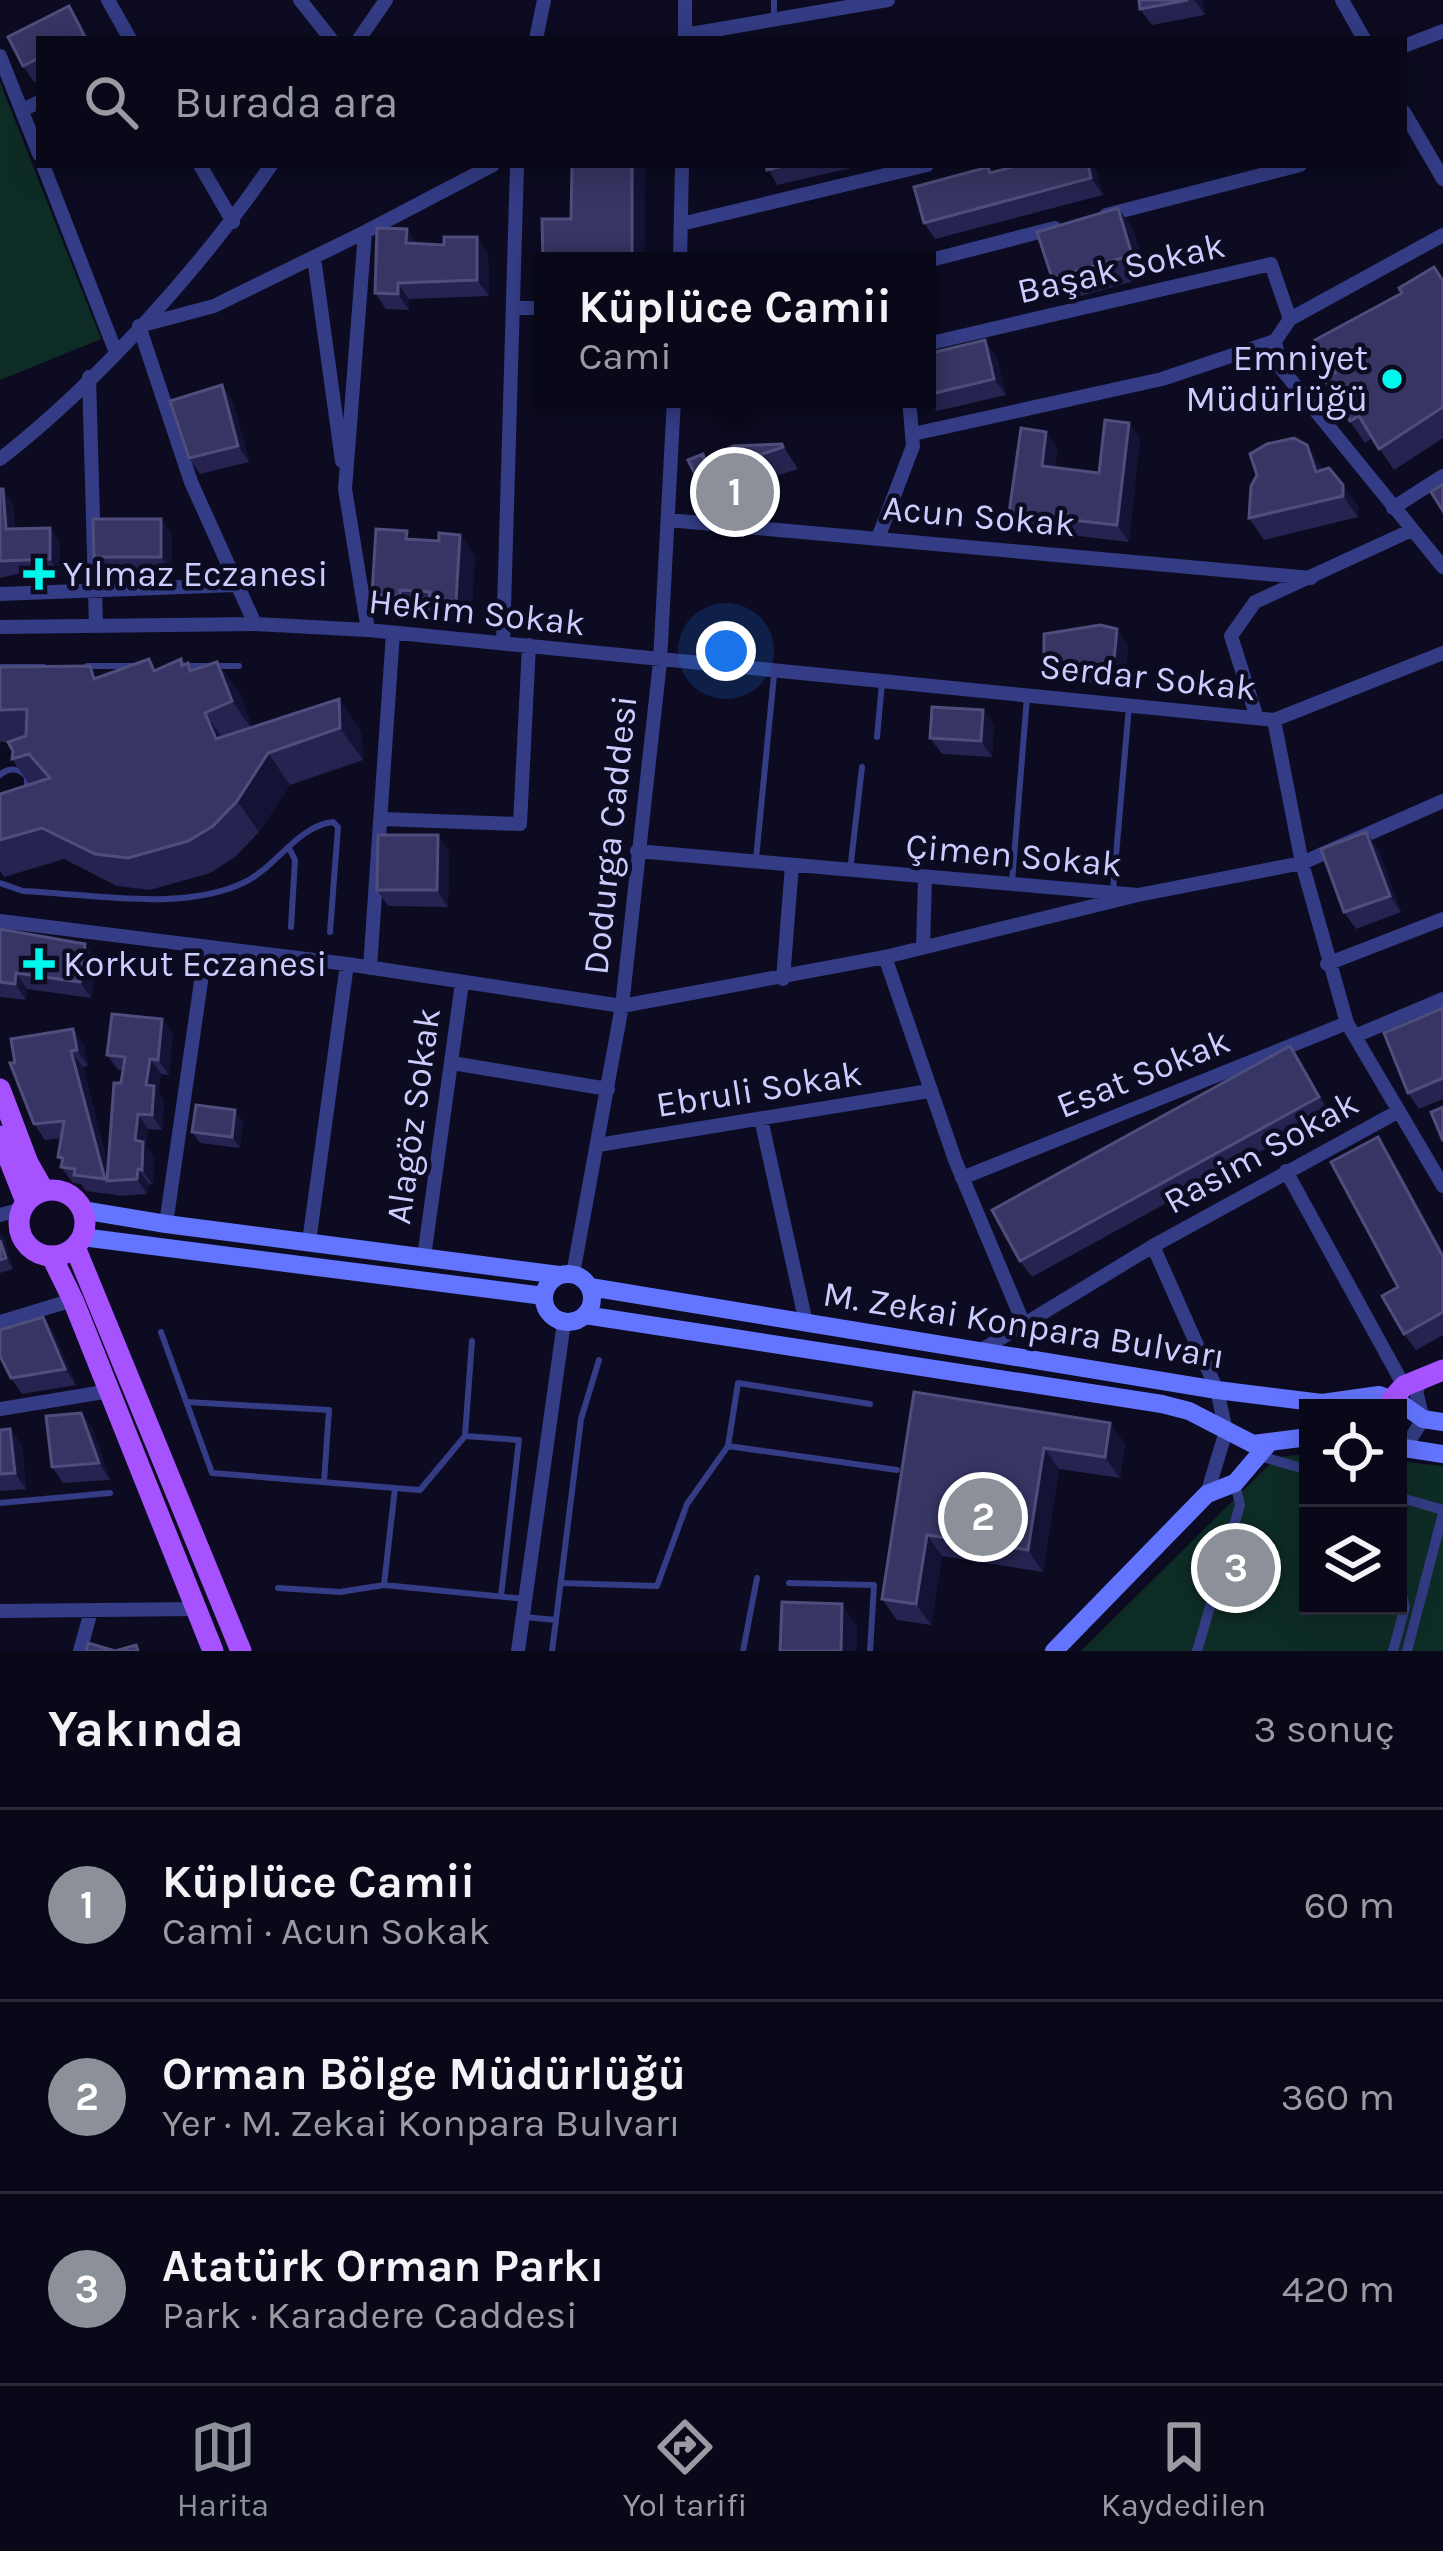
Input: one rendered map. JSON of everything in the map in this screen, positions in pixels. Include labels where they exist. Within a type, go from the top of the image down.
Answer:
[{"type":"main road","points":[[0,1089],[28,1163],[18,1219],[23,1241],[52,1256],[73,1300],[213,1651]]},
{"type":"main road","points":[[0,1136],[23,1204]]},
{"type":"main road","points":[[23,1204],[67,1193],[82,1210],[166,1224],[566,1275],[590,1288],[592,1304],[585,1316],[564,1322],[548,1312],[544,1296],[548,1282],[566,1275]]},
{"type":"main road","points":[[82,1210],[78,1242],[241,1651]]},
{"type":"main road","points":[[52,1256],[78,1242],[544,1296]]},
{"type":"main road","name":"M. Zekai Konpara Bulvarı","points":[[590,1288],[1216,1390],[1322,1402],[1378,1396],[1415,1384]]},
{"type":"main road","name":"M. Zekai Konpara Bulvarı","points":[[585,1316],[1162,1404],[1190,1411],[1265,1450],[1299,1440]]},
{"type":"main road","points":[[1415,1384],[1433,1420]]},
{"type":"main road","points":[[1407,1448],[1443,1454]]},
{"type":"main road","points":[[1054,1651],[1207,1494],[1235,1483],[1265,1450]]},
{"type":"street","points":[[108,0],[128,36]]},
{"type":"street","points":[[300,0],[329,36]]},
{"type":"street","points":[[361,36],[386,0]]},
{"type":"street","points":[[537,36],[544,0]]},
{"type":"street","points":[[685,0],[685,36]]},
{"type":"street","points":[[691,36],[888,0]]},
{"type":"street","points":[[1342,0],[1362,36]]},
{"type":"street","points":[[1407,45],[1443,31]]},
{"type":"street","points":[[0,56],[36,146]]},
{"type":"street","points":[[22,110],[36,103]]},
{"type":"street","points":[[1410,137],[1443,179]]},
{"type":"street","points":[[44,168],[116,350]]},
{"type":"street","points":[[202,168],[232,222]]},
{"type":"street","points":[[0,458],[139,326],[232,222],[270,168]]},
{"type":"street","points":[[139,326],[214,306],[488,168]]},
{"type":"street","points":[[503,642],[517,168]]},
{"type":"street","points":[[680,252],[682,168]]},
{"type":"street","points":[[681,224],[914,168]]},
{"type":"street","points":[[936,259],[1288,168]]},
{"type":"street","points":[[345,489],[365,232]]},
{"type":"street","points":[[913,434],[1162,380],[1275,340],[1291,319],[1443,235]]},
{"type":"street","points":[[314,258],[368,630]]},
{"type":"street","name":"Başak Sokak","points":[[936,342],[1271,264],[1291,319]]},
{"type":"street","points":[[515,308],[534,308]]},
{"type":"street","points":[[139,326],[190,482],[255,625]]},
{"type":"street","points":[[1275,340],[1280,367],[1443,567]]},
{"type":"street","points":[[89,377],[96,625]]},
{"type":"street","name":"Dodurga Caddesi","points":[[566,1275],[598,1145],[622,1006],[660,662],[677,408]]},
{"type":"street","points":[[878,538],[913,446],[911,408]]},
{"type":"street","points":[[0,472],[24,440]]},
{"type":"street","points":[[1393,508],[1443,476]]},
{"type":"street","name":"Acun Sokak","points":[[668,520],[1311,578]]},
{"type":"street","points":[[1257,718],[1232,636],[1255,602],[1412,530]]},
{"type":"street","points":[[0,594],[235,585]]},
{"type":"street","name":"Hekim Sokak","points":[[0,627],[255,625],[368,630],[660,662]]},
{"type":"street","points":[[370,968],[393,633]]},
{"type":"street","points":[[382,819],[520,824],[529,645]]},
{"type":"street","points":[[1274,720],[1443,652]]},
{"type":"street","name":"Serdar Sokak","points":[[660,662],[882,679],[1274,720],[1302,863],[1351,1030],[1443,1186]]},
{"type":"street","name":"Çimen Sokak","points":[[637,851],[1138,896],[1302,863],[1443,801]]},
{"type":"street","points":[[783,979],[792,866]]},
{"type":"street","points":[[923,948],[925,878]]},
{"type":"street","points":[[0,921],[347,964],[622,1006],[783,979],[1138,896]]},
{"type":"street","points":[[1328,964],[1443,920]]},
{"type":"street","points":[[166,1224],[206,947]]},
{"type":"street","points":[[885,957],[929,1091],[1025,1327]]},
{"type":"street","points":[[309,1242],[347,964]]},
{"type":"street","name":"Alagöz Sokak","points":[[424,1257],[462,982]]},
{"type":"street","name":"Esat Sokak","points":[[962,1178],[1443,999]]},
{"type":"street","points":[[452,1064],[608,1089]]},
{"type":"street","name":"Ebruli Sokak","points":[[598,1145],[929,1091]]},
{"type":"street","name":"Rasim Sokak","points":[[980,1351],[1153,1246],[1399,1111]]},
{"type":"street","points":[[761,1119],[806,1323]]},
{"type":"street","points":[[1286,1171],[1433,1420],[1407,1443]]},
{"type":"street","points":[[1153,1246],[1216,1390],[1226,1431],[1207,1494]]},
{"type":"street","points":[[0,1322],[73,1300]]},
{"type":"street","points":[[518,1651],[564,1322]]},
{"type":"street","points":[[0,1409],[110,1391]]},
{"type":"street","points":[[1265,1450],[1299,1466]]},
{"type":"street","points":[[1197,1651],[1240,1505],[1235,1483]]},
{"type":"street","points":[[1407,1500],[1443,1511],[1407,1651]]},
{"type":"street","points":[[0,1611],[197,1609]]},
{"type":"street","points":[[80,1651],[91,1611]]},
{"type":"street","points":[[1393,1651],[1403,1615]]},
{"type":"lane","points":[[774,0],[774,22]]},
{"type":"lane","points":[[72,666],[144,666]]},
{"type":"lane","points":[[168,666],[239,666]]},
{"type":"lane","points":[[0,667],[48,667]]},
{"type":"lane","points":[[756,862],[774,671]]},
{"type":"lane","points":[[877,737],[882,679]]},
{"type":"lane","points":[[1012,885],[1027,695]]},
{"type":"lane","points":[[1113,893],[1130,705]]},
{"type":"lane","points":[[850,871],[862,767]]},
{"type":"lane","points":[[0,775],[13,769],[26,777],[26,794],[17,800]]},
{"type":"lane","points":[[0,883],[23,891],[199,896],[260,875],[322,823],[333,822],[338,827],[330,932]]},
{"type":"lane","points":[[289,848],[295,860],[291,927]]},
{"type":"lane","points":[[160,1332],[212,1473],[420,1490],[465,1436],[472,1341]]},
{"type":"lane","points":[[552,1651],[581,1419],[599,1360]]},
{"type":"lane","points":[[562,1583],[657,1586],[687,1504],[728,1446],[738,1383],[870,1404]]},
{"type":"lane","points":[[187,1402],[329,1410],[324,1482]]},
{"type":"lane","points":[[465,1436],[519,1440],[501,1596]]},
{"type":"lane","points":[[728,1446],[897,1470]]},
{"type":"lane","points":[[384,1585],[394,1488]]},
{"type":"lane","points":[[0,1503],[110,1493]]},
{"type":"lane","points":[[743,1651],[757,1578]]},
{"type":"lane","points":[[789,1583],[874,1586],[870,1651]]},
{"type":"lane","points":[[278,1588],[340,1592],[384,1585],[526,1599]]},
{"type":"lane","points":[[524,1617],[556,1620]]},
{"type":"green space","points":[[0,82],[101,339],[0,380]]},
{"type":"green space","points":[[1299,1455],[1299,1615],[1407,1615],[1407,1462],[1443,1466],[1443,1651],[1081,1651],[1277,1457]]},
{"type":"building","points":[[1139,0],[1188,0],[1140,9]]},
{"type":"building","points":[[69,6],[84,35],[36,36],[36,60],[23,66],[8,37]]},
{"type":"building","points":[[572,168],[632,168],[632,252],[543,252],[542,219],[571,219]]},
{"type":"building","points":[[984,168],[990,173],[1009,168],[1089,168],[1091,178],[924,223],[914,187]]},
{"type":"building","points":[[1118,208],[1132,255],[1052,278],[1037,232]]},
{"type":"building","points":[[377,228],[407,229],[406,243],[444,245],[444,237],[477,237],[477,280],[398,283],[398,294],[375,293]]},
{"type":"building","name":"Emniyet Müdürlüğü","points":[[1434,267],[1443,281],[1443,407],[1379,449],[1359,416],[1350,421],[1324,379],[1335,373],[1315,340],[1402,293],[1399,288]]},
{"type":"building","points":[[985,340],[994,379],[936,393],[936,352]]},
{"type":"building","points":[[222,385],[238,446],[189,458],[170,401]]},
{"type":"building","points":[[1105,420],[1129,423],[1117,525],[1009,513],[1021,428],[1046,432],[1042,466],[1099,473]]},
{"type":"building","points":[[1294,438],[1307,445],[1316,472],[1329,468],[1343,485],[1343,496],[1249,518],[1251,486],[1257,475],[1250,454]]},
{"type":"building","points":[[782,444],[742,461],[750,479],[716,493],[704,492],[688,460],[703,454],[705,461],[733,446]]},
{"type":"building","points":[[1443,484],[1443,511],[1431,492]]},
{"type":"building","points":[[0,489],[6,529],[50,528],[50,559],[0,561]]},
{"type":"building","points":[[93,519],[161,519],[161,557],[94,557]]},
{"type":"building","points":[[376,529],[407,531],[406,539],[439,541],[439,533],[460,535],[456,601],[429,600],[430,592],[372,594]]},
{"type":"building","points":[[1100,625],[1117,629],[1113,670],[1044,663],[1044,634]]},
{"type":"building","points":[[149,659],[154,671],[181,659],[190,671],[217,662],[232,701],[205,713],[216,739],[339,699],[340,728],[268,753],[237,801],[213,826],[188,841],[128,858],[95,854],[42,828],[0,840],[0,794],[50,778],[29,754],[12,759],[8,742],[26,736],[27,709],[0,710],[0,667],[90,666],[94,679]]},
{"type":"building","points":[[932,707],[983,710],[981,741],[930,738]]},
{"type":"building","points":[[1366,832],[1390,896],[1344,912],[1321,849]]},
{"type":"building","points":[[378,835],[438,835],[437,890],[377,890]]},
{"type":"building","points":[[0,929],[85,944],[80,982],[16,973],[15,984],[0,982]]},
{"type":"building","points":[[1443,1008],[1443,1078],[1408,1093],[1384,1033]]},
{"type":"building","points":[[112,1014],[162,1019],[158,1060],[150,1059],[146,1085],[154,1086],[152,1115],[138,1114],[135,1140],[143,1142],[142,1170],[138,1169],[137,1179],[107,1181],[114,1083],[121,1083],[125,1057],[107,1055]]},
{"type":"building","points":[[73,1029],[77,1050],[71,1051],[105,1179],[74,1175],[75,1169],[61,1167],[63,1158],[58,1157],[64,1121],[34,1124],[10,1063],[15,1063],[11,1039]]},
{"type":"building","points":[[1290,1046],[1319,1097],[1020,1261],[992,1210]]},
{"type":"building","points":[[196,1105],[235,1110],[232,1137],[192,1132]]},
{"type":"building","points":[[1443,1107],[1443,1141],[1431,1112]]},
{"type":"building","points":[[1378,1137],[1443,1257],[1443,1312],[1404,1334],[1382,1296],[1398,1287],[1331,1162]]},
{"type":"building","points":[[43,1317],[65,1369],[11,1378],[0,1356],[0,1330]]},
{"type":"building","points":[[914,1392],[1110,1423],[1105,1457],[1044,1448],[1028,1550],[927,1535],[916,1604],[882,1599]]},
{"type":"building","points":[[81,1413],[99,1463],[52,1467],[46,1416]]},
{"type":"building","points":[[10,1429],[15,1473],[0,1474],[0,1430]]},
{"type":"building","points":[[782,1602],[842,1604],[841,1651],[780,1651]]},
{"type":"building","points":[[88,1643],[115,1651],[86,1651]]},
{"type":"place","name":"Emniyet Müdürlüğü","points":[[1392,379]]},
{"type":"place","name":"Küplüce Camii","points":[[735,492]]},
{"type":"place","name":"Yılmaz Eczanesi","points":[[39,574]]},
{"type":"place","name":"Korkut Eczanesi","points":[[39,964]]},
{"type":"place","name":"Orman Bölge Müdürlüğü","points":[[983,1517]]},
{"type":"place","name":"Atatürk Orman Parkı","points":[[1236,1568]]}]
